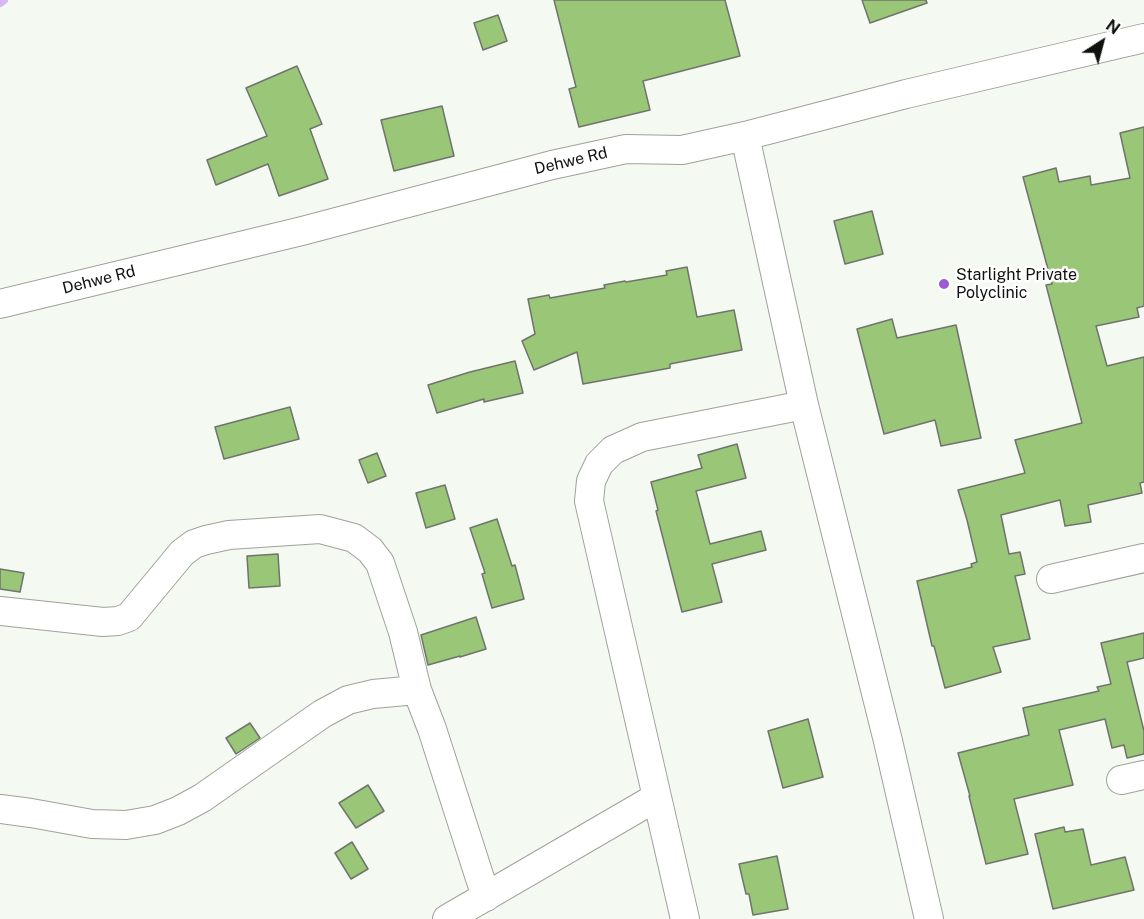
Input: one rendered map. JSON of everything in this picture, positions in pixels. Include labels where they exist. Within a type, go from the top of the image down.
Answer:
[{"type":"street","name":"Dehwe Rd","points":[[0,304],[302,231],[552,165],[626,149],[682,150],[1144,38]]},
{"type":"street","points":[[746,136],[804,405],[888,741],[928,919]]},
{"type":"street","points":[[685,919],[589,501],[591,481],[599,464],[613,450],[642,437],[804,405]]},
{"type":"street","points":[[0,611],[103,622],[118,621],[129,616],[182,553],[194,544],[229,534],[320,529],[354,538],[370,550],[380,563],[403,632],[417,690],[432,729],[486,897]]},
{"type":"street","points":[[1051,579],[1144,558]]},
{"type":"street","points":[[0,809],[92,824],[126,825],[155,820],[202,798],[322,714],[348,700],[373,694],[417,690]]},
{"type":"street","points":[[447,919],[657,797]]},
{"type":"building","points":[[554,0],[725,0],[740,56],[643,81],[650,110],[579,127],[569,89],[576,87]]},
{"type":"building","points":[[862,0],[926,0],[927,3],[870,23]]},
{"type":"building","points":[[498,15],[507,41],[483,50],[474,23]]},
{"type":"building","points":[[297,66],[322,124],[310,129],[328,179],[279,196],[268,164],[216,185],[207,160],[267,136],[246,88]]},
{"type":"building","points":[[442,106],[454,156],[394,171],[381,120]]},
{"type":"building","points":[[1144,127],[1144,306],[1137,308],[1139,317],[1096,326],[1107,366],[1144,357],[1144,482],[1140,483],[1142,493],[1088,505],[1091,522],[1065,526],[1060,500],[1001,515],[1009,554],[1020,552],[1025,574],[1015,576],[1030,639],[993,647],[1001,672],[945,688],[934,646],[932,646],[917,581],[972,567],[971,564],[977,562],[958,490],[1025,473],[1015,440],[1082,423],[1046,285],[1052,284],[1023,177],[1056,168],[1059,182],[1090,176],[1091,185],[1130,178],[1120,133]]},
{"type":"building","points":[[872,211],[883,254],[845,264],[834,221]]},
{"type":"building","points":[[687,267],[697,317],[734,310],[742,350],[670,364],[670,368],[583,384],[577,352],[534,370],[522,341],[535,334],[528,299],[549,295],[550,298],[605,288],[604,285],[667,275],[666,271]]},
{"type":"building","points":[[892,319],[897,338],[956,325],[981,438],[941,446],[935,420],[884,434],[857,329]]},
{"type":"building","points":[[515,361],[523,393],[484,402],[484,399],[437,413],[428,385]]},
{"type":"building","points":[[290,407],[299,439],[224,459],[215,427]]},
{"type":"building","points":[[737,444],[746,478],[696,491],[710,544],[761,531],[766,550],[712,564],[722,602],[682,612],[656,511],[658,510],[651,482],[702,468],[698,455]]},
{"type":"building","points":[[377,453],[386,476],[368,483],[359,460]]},
{"type":"building","points":[[445,485],[455,519],[426,528],[416,493]]},
{"type":"building","points":[[497,519],[512,566],[515,565],[524,599],[492,608],[482,574],[485,573],[470,528]]},
{"type":"building","points":[[278,554],[280,586],[249,588],[247,556]]},
{"type":"building","points":[[0,569],[24,573],[20,592],[0,589]]},
{"type":"building","points":[[476,617],[486,649],[428,665],[421,635]]},
{"type":"building","points":[[1144,633],[1144,658],[1127,662],[1144,731],[1144,754],[1127,758],[1124,745],[1112,748],[1105,719],[1059,730],[1073,785],[1014,799],[1028,854],[986,864],[958,753],[1029,735],[1023,708],[1099,691],[1097,687],[1111,684],[1101,643]]},
{"type":"building","points":[[808,719],[823,777],[783,788],[768,731]]},
{"type":"building","points":[[250,723],[260,738],[236,754],[226,738]]},
{"type":"building","points":[[368,785],[384,811],[356,828],[339,803]]},
{"type":"building","points":[[1064,827],[1065,832],[1083,829],[1091,865],[1125,857],[1134,890],[1053,909],[1035,834]]},
{"type":"building","points":[[352,842],[368,869],[351,879],[335,853]]},
{"type":"building","points":[[777,856],[788,909],[753,915],[739,864]]},
{"type":"waterway","points":[[0,3],[4,0]]},
{"type":"place","name":"Starlight Private Polyclinic","points":[[944,284]]}]
